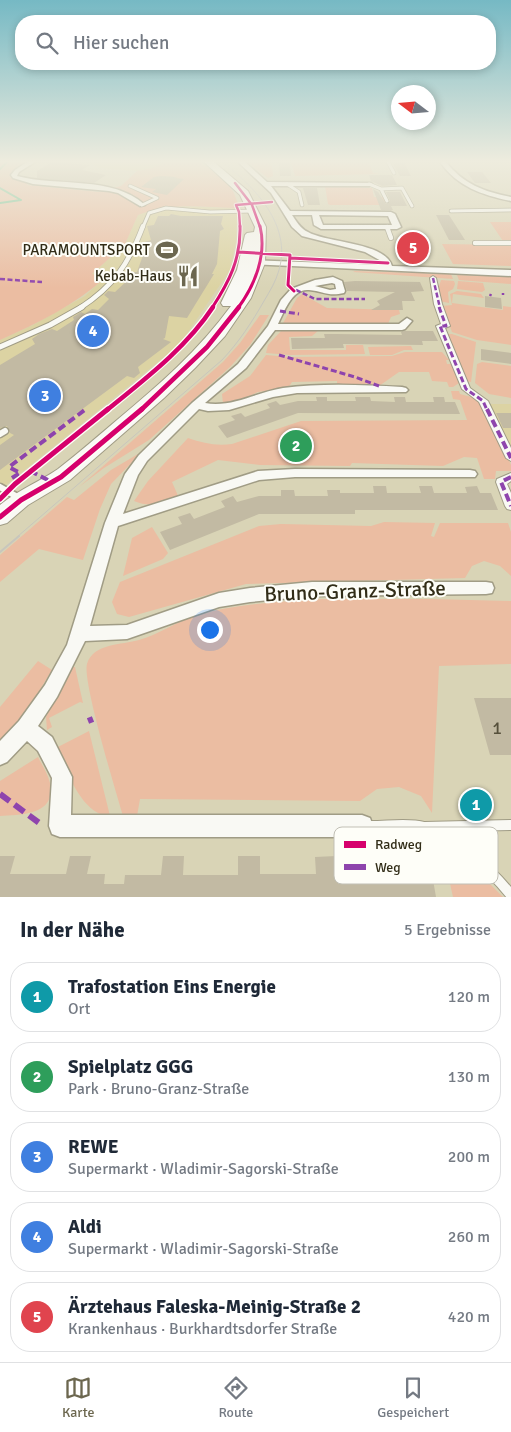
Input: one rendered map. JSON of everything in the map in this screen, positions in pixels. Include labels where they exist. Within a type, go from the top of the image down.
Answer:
[{"type":"main road","points":[[0,517],[22,499],[41,476],[156,382],[199,340],[231,299],[252,262],[262,232],[248,204]]},
{"type":"street","points":[[281,204],[295,225],[304,234],[376,253],[387,261],[389,268]]},
{"type":"street","points":[[288,213],[315,213],[391,214],[397,227],[321,227],[318,225],[315,213]]},
{"type":"street","points":[[252,262],[511,273]]},
{"type":"street","points":[[433,278],[438,304],[446,326],[440,326],[465,388],[484,401],[511,458]]},
{"type":"street","points":[[0,756],[26,728],[55,684],[75,647],[112,523],[128,482],[138,466],[196,405],[242,366],[272,327],[286,300],[294,291],[305,286]]},
{"type":"street","points":[[272,327],[402,327],[407,321]]},
{"type":"street","points":[[196,405],[208,409],[223,409],[280,392],[303,390],[402,390]]},
{"type":"street","points":[[112,523],[258,476],[295,473],[470,474]]},
{"type":"street","points":[[511,477],[501,482],[511,506]]},
{"type":"street","name":"Bruno-Granz-Straße","points":[[80,634],[127,632],[219,600],[250,595],[312,589],[486,588]]},
{"type":"street","points":[[26,728],[45,744],[62,777],[60,826],[362,826]]},
{"type":"lane","points":[[0,347],[30,335],[103,292],[124,268],[145,221],[149,214],[155,210],[174,208],[193,211],[250,211]]},
{"type":"lane","points":[[451,211],[511,210]]},
{"type":"lane","points":[[387,227],[391,238]]},
{"type":"lane","points":[[475,243],[511,243]]},
{"type":"lane","points":[[0,487],[22,499]]},
{"type":"lane","points":[[362,826],[424,827],[511,824]]},
{"type":"lane","points":[[498,881],[511,895]]},
{"type":"shaded area","points":[[0,204],[238,204],[235,208],[198,206],[162,208],[138,215],[125,244],[92,274],[106,277],[56,313],[0,340]]},
{"type":"shaded area","points":[[328,204],[386,204],[386,205],[330,205]]},
{"type":"shaded area","points":[[172,206],[235,208],[237,215],[236,241],[230,270],[180,344],[0,490],[0,340],[33,325],[85,296],[105,277],[91,275],[125,244],[138,215],[156,208]]},
{"type":"shaded area","points":[[490,222],[511,222],[511,242],[503,241]]},
{"type":"shaded area","points":[[442,244],[511,245],[511,266],[453,264]]},
{"type":"shaded area","points":[[353,272],[451,274],[453,279]]},
{"type":"shaded area","points":[[457,275],[511,277],[511,284],[459,280]]},
{"type":"shaded area","points":[[441,280],[454,281],[453,289],[448,292],[449,303],[439,301],[437,293]]},
{"type":"shaded area","points":[[458,281],[483,283],[485,290],[482,292],[457,289]]},
{"type":"shaded area","points":[[457,291],[481,294],[484,298],[453,294],[452,303],[503,310],[503,306],[511,307],[511,345],[477,340],[452,332],[442,306],[452,305],[450,294]]},
{"type":"shaded area","points":[[302,294],[327,308],[399,310],[400,314],[391,317],[387,326],[282,325],[297,298]]},
{"type":"shaded area","points":[[260,315],[269,315],[250,345],[230,367],[149,440],[104,468],[79,487],[223,362],[240,343]]},
{"type":"shaded area","points":[[282,330],[319,330],[312,336],[289,337],[290,350],[346,350],[346,345],[363,345],[365,354],[290,355],[266,353],[268,345]]},
{"type":"shaded area","points":[[444,334],[452,334],[476,342],[471,382],[466,381]]},
{"type":"shaded area","points":[[411,346],[413,350],[404,350],[392,355],[370,355],[368,347]]},
{"type":"shaded area","points":[[405,352],[442,352],[449,360],[446,360],[447,364],[451,364],[459,383],[449,387],[447,382],[432,381],[429,372],[399,372],[379,386],[337,386],[337,381],[292,382],[288,388],[258,392],[236,402],[223,404],[222,394],[250,376],[266,355],[290,357],[392,356]]},
{"type":"shaded area","points":[[482,362],[511,366],[511,398],[489,394],[475,383],[477,364]]},
{"type":"shaded area","points":[[451,391],[459,391],[460,394],[471,397],[485,407],[511,465],[511,471],[496,471],[495,479],[484,479],[477,458],[464,457],[443,466],[352,463],[350,466],[260,465],[218,460],[172,482],[179,498],[151,504],[134,501],[148,481],[188,438],[209,444],[232,444],[301,421],[467,420],[460,400],[453,399]]},
{"type":"shaded area","points":[[488,404],[511,404],[511,446],[507,439],[504,438]]},
{"type":"shaded area","points":[[140,454],[111,484],[100,509],[83,560],[39,549],[0,582],[0,555],[67,497],[74,500],[111,470]]},
{"type":"shaded area","points":[[384,522],[435,523],[431,536],[434,537],[440,523],[508,523],[511,532],[511,576],[500,566],[484,561],[472,566],[465,578],[246,584],[129,617],[117,614],[112,602],[120,582],[259,526],[281,524],[371,526]]},
{"type":"shaded area","points":[[152,527],[168,553],[163,559],[123,576],[132,538]]},
{"type":"shaded area","points":[[323,599],[511,601],[511,664],[439,666],[432,813],[421,796],[399,787],[377,789],[360,801],[140,799],[137,816],[123,816],[100,737],[90,691],[87,664],[90,657],[102,648],[146,638],[188,619],[226,608]]},
{"type":"shaded area","points":[[38,661],[52,670],[30,706],[0,743],[0,707]]},
{"type":"shaded area","points":[[73,667],[75,667],[83,703],[80,702],[49,718],[52,727],[47,730],[46,717]]},
{"type":"shaded area","points":[[89,731],[110,816],[100,814],[83,800],[70,779],[56,748]]},
{"type":"shaded area","points":[[38,757],[50,783],[51,794],[48,802],[36,811],[27,814],[0,816],[0,781]]},
{"type":"shaded area","points":[[450,884],[490,884],[503,897],[453,897]]},
{"type":"building","points":[[379,204],[406,204],[407,206],[391,206],[393,210],[381,210]]},
{"type":"building","points":[[171,214],[181,216],[223,216],[221,224],[224,229],[220,231],[217,264],[212,274],[214,274],[187,318],[169,316],[165,338],[163,339],[171,342],[138,367],[140,373],[134,378],[127,376],[0,470],[0,445],[14,435],[10,433],[7,426],[0,428],[0,365],[35,344],[32,339],[39,334],[52,329],[57,331],[74,320],[73,317],[81,312],[85,314],[92,309],[98,310],[109,299],[104,295],[108,291],[115,292],[130,278],[123,274],[125,272],[137,272],[146,247],[140,245],[151,240],[147,226],[154,225],[158,216],[169,216]]},
{"type":"building","points":[[436,215],[449,215],[465,240],[449,240]]},
{"type":"building","points":[[400,235],[414,235],[422,253],[408,253]]},
{"type":"building","points":[[344,282],[420,282],[424,291],[411,292],[415,301],[402,301],[403,310],[371,310],[380,305],[377,301],[395,292],[347,291]]},
{"type":"building","points":[[485,296],[501,298],[502,309],[485,307]]},
{"type":"building","points":[[433,331],[438,341],[422,341],[423,345],[343,344],[344,348],[292,349],[291,338],[325,338],[324,334],[402,335],[401,332]]},
{"type":"building","points":[[481,349],[511,353],[511,364],[481,360]]},
{"type":"building","points":[[316,397],[327,397],[327,401],[356,401],[355,397],[370,397],[371,401],[395,402],[394,397],[405,397],[406,402],[434,402],[433,397],[444,397],[445,402],[455,402],[460,414],[298,413],[227,438],[218,426],[235,420],[231,416],[241,413],[245,417],[270,408],[267,404],[276,401],[280,405],[298,401],[317,401]]},
{"type":"building","points":[[496,413],[511,413],[511,428],[503,428]]},
{"type":"building","points":[[373,486],[386,486],[387,493],[421,493],[419,486],[432,486],[434,493],[467,493],[465,487],[477,486],[480,493],[491,493],[498,510],[355,510],[355,514],[259,514],[170,550],[160,532],[182,524],[178,517],[190,513],[194,519],[225,507],[221,501],[233,496],[237,502],[259,496],[281,496],[281,490],[294,490],[295,496],[328,496],[327,490],[340,490],[340,493],[374,493]]},
{"type":"building","points":[[474,698],[511,698],[511,755],[490,755]]},
{"type":"building","points":[[0,856],[15,856],[10,874],[66,874],[70,856],[91,856],[87,874],[105,874],[104,884],[124,884],[125,875],[161,875],[163,856],[184,856],[183,875],[238,875],[238,856],[260,856],[260,874],[316,874],[315,857],[334,856],[334,884],[434,884],[436,897],[0,897]]},
{"type":"tram line","points":[[17,537],[222,360],[245,332],[271,290],[279,270],[282,253],[275,223],[265,204]]},
{"type":"tram line","points":[[0,552],[19,536]]},
{"type":"marked path","points":[[433,278],[438,304],[446,326],[440,326],[466,389],[483,401],[511,458]]},
{"type":"marked path","points":[[0,279],[42,282]]},
{"type":"marked path","points":[[296,290],[315,299],[365,299]]},
{"type":"marked path","points":[[280,311],[299,314]]},
{"type":"marked path","points":[[279,355],[379,386]]},
{"type":"marked path","points":[[12,478],[20,473],[9,467],[86,409]]},
{"type":"marked path","points":[[30,471],[54,483]]},
{"type":"marked path","points":[[511,477],[501,482],[511,506]]},
{"type":"marked path","points":[[88,721],[93,719]]},
{"type":"marked path","points":[[0,794],[42,825]]},
{"type":"cycle path","points":[[0,499],[15,484],[146,378],[184,343],[205,319],[229,283],[235,265],[240,235],[239,212],[236,205],[250,204]]},
{"type":"cycle path","points":[[0,517],[21,500],[61,477],[146,405],[167,387],[225,326],[252,284],[261,258],[261,231],[258,218],[251,204]]},
{"type":"cycle path","points":[[238,252],[290,255],[288,285],[294,291]]},
{"type":"cycle path","points":[[290,258],[388,263]]},
{"type":"place","name":"Ärztehaus Faleska-Meinig-Straße 2","points":[[413,248]]},
{"type":"place","name":"PARAMOUNTSPORT","points":[[167,250]]},
{"type":"place","name":"Kebab-Haus","points":[[188,276]]},
{"type":"place","name":"Aldi","points":[[93,331]]},
{"type":"place","name":"REWE","points":[[45,396]]},
{"type":"place","name":"Spielplatz GGG","points":[[296,446]]},
{"type":"place","name":"Trafostation Eins Energie","points":[[476,805]]}]
